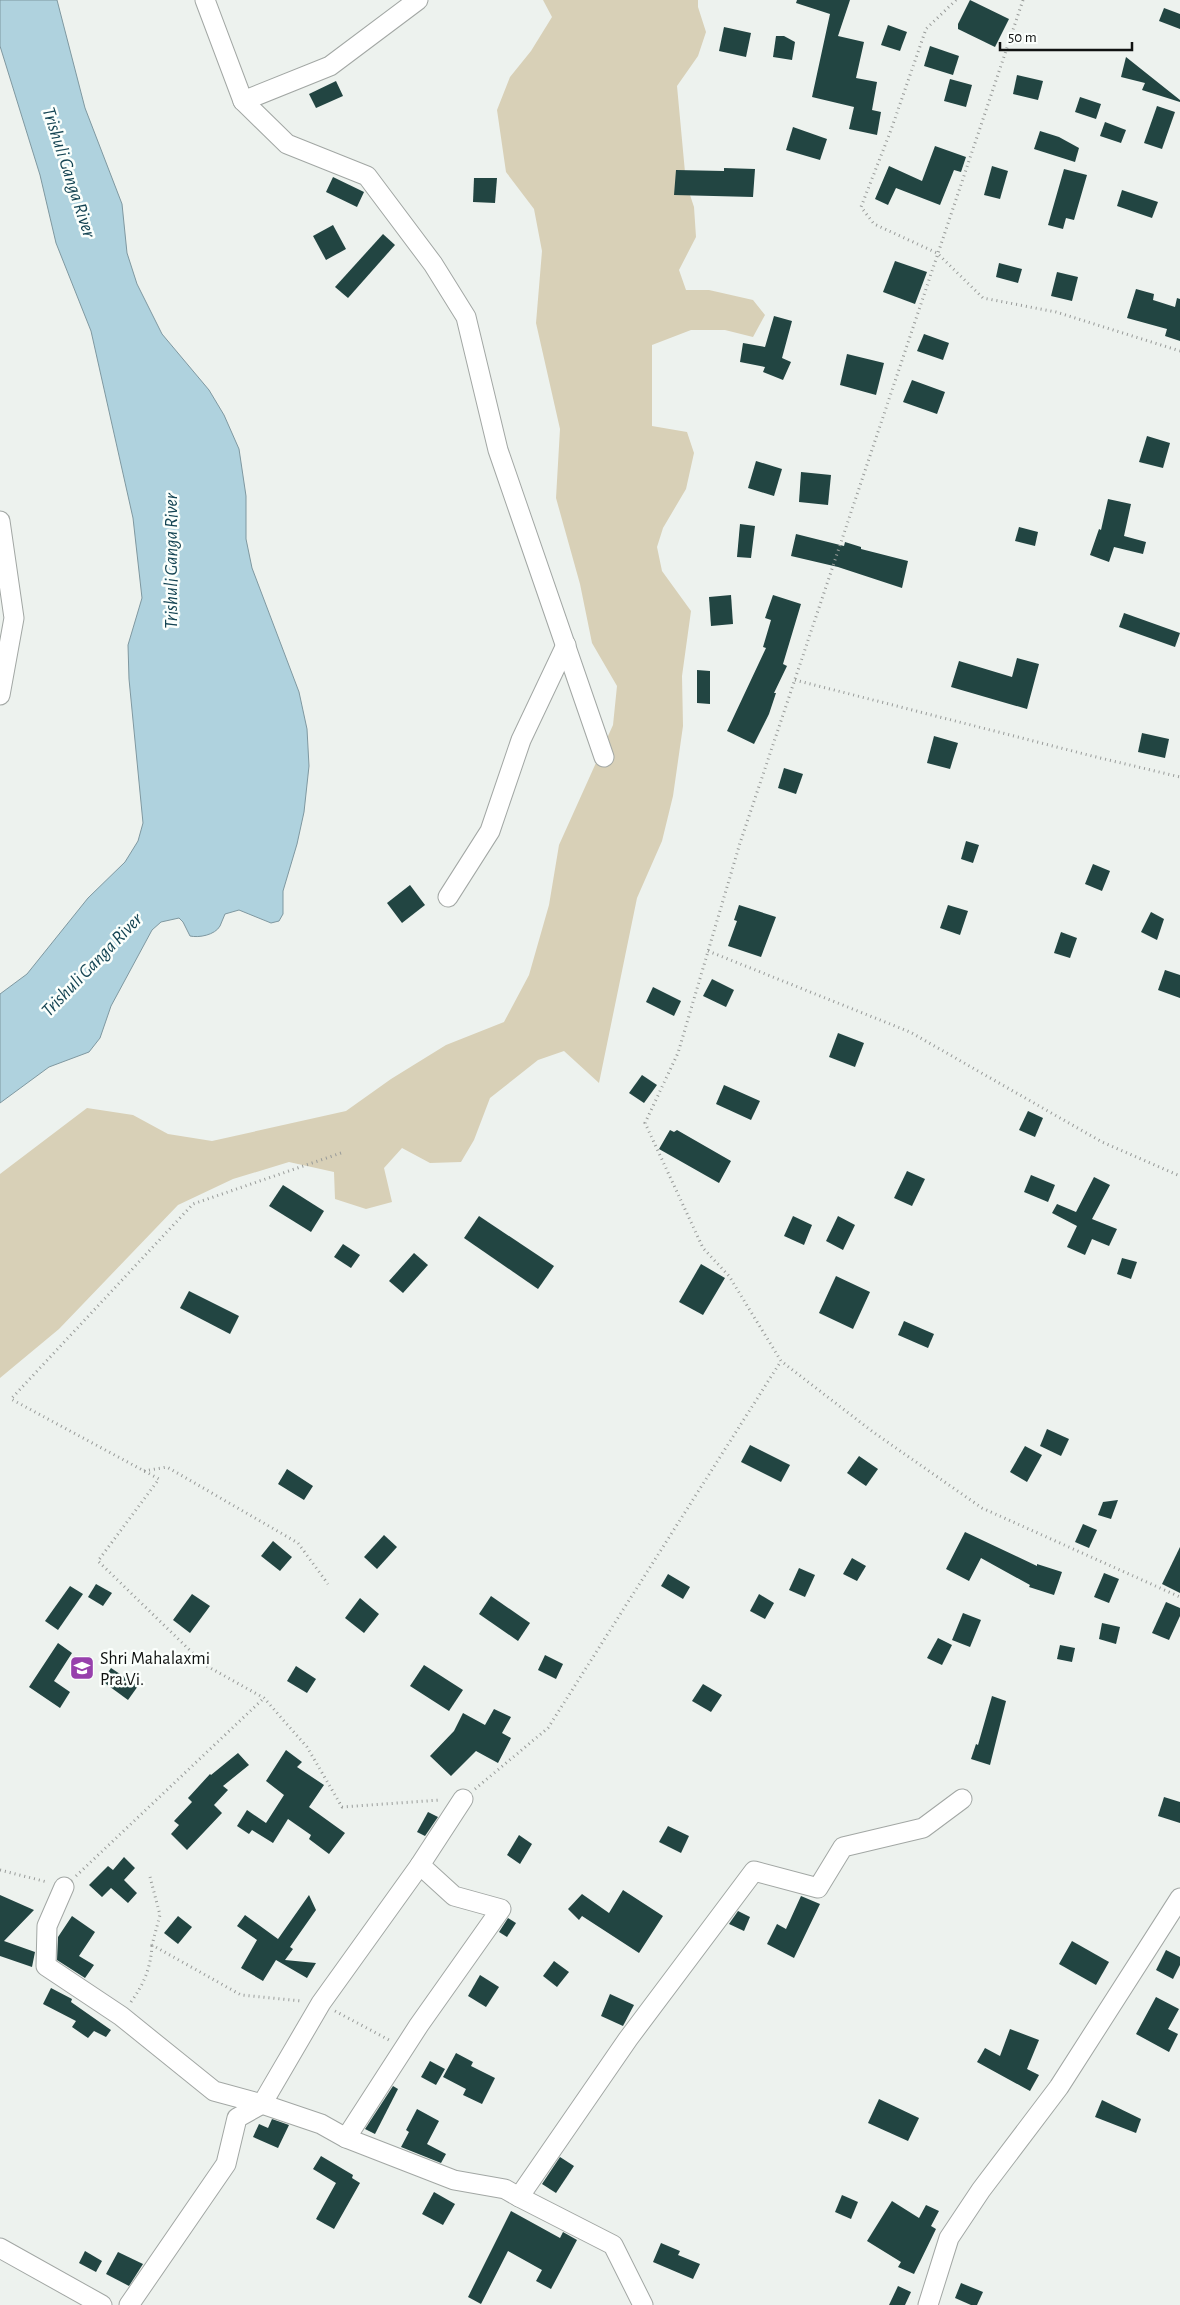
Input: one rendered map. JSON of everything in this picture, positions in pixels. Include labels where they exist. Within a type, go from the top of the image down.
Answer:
[{"type":"street","points":[[205,0],[243,101],[286,144],[367,176],[432,264],[466,317],[498,450],[604,757]]},
{"type":"street","points":[[243,101],[330,66],[418,0]]},
{"type":"street","points":[[0,521],[14,618],[0,695]]},
{"type":"street","points":[[448,897],[490,831],[522,740],[566,645]]},
{"type":"street","points":[[129,2305],[226,2164],[237,2118],[262,2104],[321,2003],[420,1865],[463,1799]]},
{"type":"street","points":[[519,2197],[628,2039],[754,1871],[818,1888],[843,1847],[923,1828],[962,1799]]},
{"type":"street","points":[[346,2138],[406,2048],[419,2025],[502,1909],[454,1896],[420,1865]]},
{"type":"street","points":[[64,1887],[47,1926],[46,1966],[121,2016],[214,2091],[262,2104],[321,2124],[346,2138],[454,2180],[505,2189],[613,2244],[643,2305]]},
{"type":"street","points":[[928,2305],[949,2238],[981,2190],[1059,2087],[1180,1898]]},
{"type":"street","points":[[0,2248],[102,2305]]},
{"type":"path","points":[[956,0],[926,29],[892,130],[861,207],[874,224],[937,252],[983,298],[1056,312],[1180,351]]},
{"type":"path","points":[[1023,0],[740,843],[678,1053],[645,1123],[703,1248],[729,1276],[781,1361],[873,1432],[982,1508],[1180,1597]]},
{"type":"path","points":[[796,680],[1180,777]]},
{"type":"path","points":[[708,951],[910,1032],[1102,1142],[1180,1176]]},
{"type":"path","points":[[342,1153],[193,1204],[11,1400],[159,1479],[98,1561],[205,1665],[264,1698],[307,1747],[342,1807],[463,1799],[548,1728],[781,1361]]},
{"type":"path","points":[[144,1471],[167,1467],[298,1543],[328,1584]]},
{"type":"path","points":[[0,1870],[64,1887],[264,1698]]},
{"type":"path","points":[[121,2016],[143,1982],[151,1964],[152,1945],[160,1915],[150,1877]]},
{"type":"path","points":[[152,1945],[241,1995],[321,2003],[406,2048]]},
{"type":"shaded area","points":[[543,0],[698,0],[698,7],[706,32],[698,56],[677,86],[686,183],[694,207],[696,237],[679,270],[686,290],[709,290],[753,300],[765,315],[753,337],[725,330],[691,330],[652,345],[652,426],[687,432],[694,453],[686,489],[663,528],[657,547],[662,571],[691,611],[682,676],[683,726],[673,796],[662,841],[637,898],[599,1083],[564,1051],[538,1060],[490,1098],[474,1140],[461,1162],[430,1163],[402,1148],[384,1168],[392,1202],[366,1209],[335,1199],[334,1172],[289,1162],[233,1179],[178,1205],[59,1329],[0,1378],[0,1174],[87,1108],[133,1115],[168,1134],[212,1141],[346,1111],[391,1079],[446,1045],[504,1022],[529,975],[549,905],[559,845],[613,725],[617,686],[592,643],[580,584],[556,498],[560,429],[536,323],[542,251],[534,209],[506,172],[497,110],[510,77],[531,51],[552,17]]},
{"type":"water","name":"Trishuli Ganga River","points":[[0,0],[57,0],[85,108],[122,204],[127,253],[137,284],[162,334],[209,390],[224,415],[239,449],[246,496],[246,539],[252,568],[299,692],[307,729],[309,766],[304,812],[283,891],[283,914],[279,921],[271,923],[239,910],[225,914],[220,926],[214,932],[198,937],[190,936],[179,918],[161,922],[152,930],[111,1006],[100,1038],[89,1052],[49,1067],[0,1103],[0,994],[27,974],[88,898],[125,862],[138,841],[143,823],[129,679],[128,645],[142,598],[133,518],[91,331],[56,243],[40,175],[0,46]]},
{"type":"building","points":[[797,0],[850,0],[838,36],[864,42],[856,78],[877,82],[872,110],[881,112],[877,135],[849,129],[854,107],[812,97],[830,14],[796,3]]},
{"type":"building","points":[[970,0],[1009,19],[995,47],[958,29],[958,24]]},
{"type":"building","points":[[1164,8],[1180,14],[1180,29],[1159,21]]},
{"type":"building","points":[[888,25],[907,32],[900,51],[881,45]]},
{"type":"building","points":[[724,27],[751,33],[746,57],[719,51]]},
{"type":"building","points":[[776,36],[784,36],[795,42],[792,60],[773,57]]},
{"type":"building","points":[[930,46],[959,56],[953,75],[924,66]]},
{"type":"building","points":[[1126,57],[1180,100],[1180,102],[1142,90],[1145,83],[1121,77]]},
{"type":"building","points":[[1017,75],[1043,81],[1038,100],[1013,94]]},
{"type":"building","points":[[950,79],[972,85],[966,107],[944,101]]},
{"type":"building","points":[[336,81],[343,96],[316,108],[309,94]]},
{"type":"building","points":[[1080,97],[1101,104],[1096,119],[1075,112]]},
{"type":"building","points":[[1157,106],[1175,112],[1162,149],[1144,143]]},
{"type":"building","points":[[1105,122],[1126,130],[1121,143],[1100,136]]},
{"type":"building","points":[[793,127],[827,139],[820,160],[786,150]]},
{"type":"building","points":[[1040,131],[1059,137],[1079,148],[1075,162],[1034,149]]},
{"type":"building","points":[[935,146],[966,157],[961,172],[954,170],[940,205],[896,188],[888,205],[875,199],[889,166],[922,181]]},
{"type":"building","points":[[992,166],[1008,171],[1000,199],[984,195]]},
{"type":"building","points":[[724,168],[755,169],[753,197],[674,195],[676,170],[724,171]]},
{"type":"building","points":[[1064,169],[1087,175],[1074,220],[1066,218],[1063,229],[1048,225]]},
{"type":"building","points":[[333,177],[364,192],[357,207],[326,192]]},
{"type":"building","points":[[474,178],[497,178],[495,203],[473,202]]},
{"type":"building","points":[[1122,190],[1158,202],[1152,218],[1117,206]]},
{"type":"building","points":[[333,225],[346,249],[326,260],[313,236]]},
{"type":"building","points":[[383,234],[395,245],[348,298],[335,287]]},
{"type":"building","points":[[895,261],[927,272],[915,304],[883,292]]},
{"type":"building","points":[[999,263],[1022,269],[1018,283],[996,277]]},
{"type":"building","points":[[1057,272],[1078,277],[1072,301],[1051,296]]},
{"type":"building","points":[[1136,289],[1154,294],[1153,300],[1175,307],[1177,298],[1180,299],[1180,341],[1165,336],[1167,329],[1127,318]]},
{"type":"building","points":[[774,316],[792,321],[782,358],[791,362],[783,380],[763,372],[765,367],[740,362],[743,343],[765,347]]},
{"type":"building","points":[[924,334],[949,343],[943,360],[917,351]]},
{"type":"building","points":[[847,354],[884,363],[876,395],[840,385]]},
{"type":"building","points":[[912,380],[945,392],[937,414],[903,402]]},
{"type":"building","points":[[1147,436],[1170,443],[1163,468],[1139,462]]},
{"type":"building","points":[[756,461],[782,469],[774,496],[748,488]]},
{"type":"building","points":[[801,472],[831,475],[828,505],[799,502]]},
{"type":"building","points":[[1108,499],[1131,504],[1124,536],[1146,542],[1143,554],[1114,547],[1109,562],[1090,555],[1099,529],[1101,530]]},
{"type":"building","points":[[740,524],[755,526],[751,558],[737,557]]},
{"type":"building","points":[[1019,527],[1038,532],[1035,546],[1015,541]]},
{"type":"building","points":[[796,534],[844,546],[845,542],[861,547],[861,549],[908,561],[902,588],[838,567],[791,556]]},
{"type":"building","points":[[731,595],[733,624],[711,626],[709,597]]},
{"type":"building","points":[[773,595],[801,604],[783,664],[787,666],[774,693],[776,693],[769,714],[754,744],[727,731],[766,648],[763,647],[771,620],[765,618]]},
{"type":"building","points":[[1124,613],[1180,633],[1175,647],[1119,627]]},
{"type":"building","points":[[1017,658],[1039,664],[1027,709],[951,687],[959,661],[1012,677]]},
{"type":"building","points":[[697,670],[710,671],[710,704],[697,703]]},
{"type":"building","points":[[1142,733],[1169,739],[1165,758],[1138,752]]},
{"type":"building","points":[[934,736],[958,743],[950,769],[927,763]]},
{"type":"building","points":[[784,768],[803,774],[796,794],[778,788]]},
{"type":"building","points":[[966,841],[979,845],[973,863],[961,859]]},
{"type":"building","points":[[1093,864],[1110,871],[1102,891],[1085,884]]},
{"type":"building","points":[[410,885],[425,905],[402,923],[387,903]]},
{"type":"building","points":[[739,905],[776,917],[761,957],[728,946],[737,921],[734,920]]},
{"type":"building","points":[[948,905],[968,911],[960,935],[940,928]]},
{"type":"building","points":[[1151,912],[1164,919],[1157,940],[1141,932]]},
{"type":"building","points":[[1061,932],[1077,938],[1070,958],[1054,953]]},
{"type":"building","points":[[1165,970],[1180,975],[1180,998],[1158,990]]},
{"type":"building","points":[[712,979],[734,990],[726,1007],[703,996]]},
{"type":"building","points":[[653,987],[681,1001],[674,1016],[646,1002]]},
{"type":"building","points":[[838,1033],[864,1043],[855,1067],[829,1057]]},
{"type":"building","points":[[642,1075],[657,1085],[644,1103],[629,1093]]},
{"type":"building","points":[[724,1085],[760,1101],[751,1120],[716,1104]]},
{"type":"building","points":[[1028,1111],[1043,1118],[1035,1137],[1019,1130]]},
{"type":"building","points":[[670,1130],[674,1132],[677,1130],[731,1161],[719,1183],[659,1149]]},
{"type":"building","points":[[907,1171],[925,1179],[912,1206],[894,1198]]},
{"type":"building","points":[[1031,1175],[1055,1185],[1048,1202],[1024,1192]]},
{"type":"building","points":[[1094,1177],[1110,1185],[1092,1219],[1117,1229],[1109,1246],[1092,1239],[1085,1255],[1067,1247],[1077,1226],[1052,1213],[1057,1204],[1076,1212]]},
{"type":"building","points":[[283,1185],[324,1211],[311,1232],[269,1206]]},
{"type":"building","points":[[479,1216],[554,1266],[538,1289],[464,1238]]},
{"type":"building","points":[[793,1216],[812,1225],[804,1245],[784,1236]]},
{"type":"building","points":[[838,1216],[855,1225],[843,1250],[826,1241]]},
{"type":"building","points":[[343,1244],[360,1255],[351,1268],[334,1257]]},
{"type":"building","points":[[414,1253],[428,1265],[403,1293],[389,1281]]},
{"type":"building","points":[[1122,1258],[1137,1262],[1131,1279],[1117,1274]]},
{"type":"building","points":[[701,1264],[725,1278],[703,1315],[679,1302]]},
{"type":"building","points":[[836,1276],[870,1292],[853,1329],[819,1313]]},
{"type":"building","points":[[189,1291],[239,1316],[230,1334],[180,1308]]},
{"type":"building","points":[[904,1321],[934,1334],[928,1348],[898,1335]]},
{"type":"building","points":[[1047,1429],[1069,1439],[1061,1456],[1040,1446]]},
{"type":"building","points":[[750,1445],[790,1465],[781,1482],[741,1462]]},
{"type":"building","points":[[1025,1446],[1042,1455],[1027,1482],[1010,1472]]},
{"type":"building","points":[[859,1456],[878,1469],[866,1486],[847,1473]]},
{"type":"building","points":[[287,1469],[313,1486],[304,1500],[278,1484]]},
{"type":"building","points":[[1118,1500],[1111,1519],[1098,1515],[1103,1502]]},
{"type":"building","points":[[1083,1524],[1097,1530],[1089,1548],[1075,1542]]},
{"type":"building","points":[[965,1532],[1037,1566],[1037,1564],[1062,1572],[1054,1595],[1029,1587],[1030,1585],[981,1558],[969,1581],[946,1569]]},
{"type":"building","points":[[384,1535],[397,1547],[377,1569],[364,1557]]},
{"type":"building","points":[[273,1541],[292,1557],[280,1571],[261,1556]]},
{"type":"building","points":[[1180,1547],[1180,1593],[1162,1584]]},
{"type":"building","points":[[852,1558],[866,1566],[857,1581],[843,1574]]},
{"type":"building","points":[[799,1568],[815,1575],[805,1597],[789,1590]]},
{"type":"building","points":[[1104,1573],[1119,1579],[1109,1603],[1094,1597]]},
{"type":"building","points":[[668,1574],[690,1587],[683,1599],[661,1586]]},
{"type":"building","points":[[96,1584],[112,1593],[103,1606],[88,1597]]},
{"type":"building","points":[[70,1586],[83,1594],[58,1630],[45,1621]]},
{"type":"building","points":[[192,1594],[210,1606],[190,1633],[173,1620]]},
{"type":"building","points":[[759,1594],[774,1603],[765,1619],[750,1611]]},
{"type":"building","points":[[491,1596],[530,1623],[518,1641],[479,1614]]},
{"type":"building","points":[[360,1598],[379,1614],[364,1633],[345,1618]]},
{"type":"building","points":[[1166,1602],[1180,1608],[1180,1616],[1169,1640],[1152,1633]]},
{"type":"building","points":[[963,1613],[981,1620],[970,1647],[952,1640]]},
{"type":"building","points":[[1102,1623],[1120,1627],[1116,1644],[1099,1639]]},
{"type":"building","points":[[938,1638],[952,1645],[942,1665],[927,1658]]},
{"type":"building","points":[[58,1643],[72,1653],[54,1681],[70,1692],[60,1708],[29,1687]]},
{"type":"building","points":[[1060,1645],[1075,1648],[1072,1662],[1057,1659]]},
{"type":"building","points":[[545,1655],[563,1664],[556,1679],[538,1670]]},
{"type":"building","points":[[424,1665],[463,1690],[449,1711],[410,1686]]},
{"type":"building","points":[[296,1666],[316,1679],[307,1693],[287,1681]]},
{"type":"building","points":[[111,1668],[138,1686],[128,1700],[102,1681]]},
{"type":"building","points":[[703,1684],[722,1695],[711,1712],[692,1701]]},
{"type":"building","points":[[992,1696],[1006,1701],[990,1765],[971,1759],[976,1744],[978,1745]]},
{"type":"building","points":[[494,1709],[511,1717],[502,1733],[511,1738],[498,1763],[476,1751],[451,1776],[430,1756],[454,1731],[463,1713],[485,1725]]},
{"type":"building","points":[[286,1750],[302,1762],[297,1767],[324,1785],[309,1807],[345,1833],[329,1854],[309,1839],[311,1835],[288,1819],[273,1843],[252,1830],[249,1834],[237,1826],[247,1810],[266,1823],[284,1795],[266,1781]]},
{"type":"building","points":[[238,1753],[249,1765],[223,1786],[228,1790],[214,1805],[222,1813],[187,1850],[171,1834],[179,1825],[174,1821],[192,1802],[188,1798],[210,1774]]},
{"type":"building","points":[[1164,1797],[1180,1802],[1180,1823],[1158,1816]]},
{"type":"building","points":[[428,1812],[438,1817],[425,1836],[417,1832]]},
{"type":"building","points":[[668,1826],[689,1836],[681,1853],[659,1842]]},
{"type":"building","points":[[519,1835],[532,1844],[520,1864],[507,1855]]},
{"type":"building","points":[[124,1857],[135,1868],[124,1880],[137,1893],[128,1903],[111,1888],[102,1897],[89,1885],[108,1866],[113,1870]]},
{"type":"building","points":[[623,1890],[663,1916],[639,1953],[582,1916],[579,1920],[568,1909],[582,1894],[609,1913]]},
{"type":"building","points":[[0,1895],[34,1910],[4,1941],[35,1952],[32,1967],[0,1956]]},
{"type":"building","points":[[309,1895],[316,1910],[290,1947],[293,1949],[285,1960],[316,1963],[307,1978],[276,1960],[263,1981],[241,1968],[257,1940],[237,1926],[245,1915],[278,1939]]},
{"type":"building","points":[[801,1896],[820,1904],[794,1958],[767,1944],[777,1924],[786,1929]]},
{"type":"building","points":[[738,1911],[750,1917],[744,1931],[729,1924]]},
{"type":"building","points":[[72,1916],[95,1932],[79,1956],[94,1965],[85,1978],[57,1960],[58,1937]]},
{"type":"building","points":[[178,1916],[192,1927],[178,1944],[164,1933]]},
{"type":"building","points":[[508,1918],[516,1923],[507,1937],[499,1932]]},
{"type":"building","points":[[1072,1941],[1109,1962],[1096,1985],[1059,1964]]},
{"type":"building","points":[[1166,1950],[1180,1957],[1180,1965],[1173,1979],[1156,1970]]},
{"type":"building","points":[[554,1961],[569,1972],[557,1987],[543,1976]]},
{"type":"building","points":[[480,1975],[499,1987],[486,2007],[468,1996]]},
{"type":"building","points":[[51,1988],[72,1999],[71,2002],[111,2030],[106,2037],[94,2031],[88,2038],[72,2027],[76,2021],[43,2004]]},
{"type":"building","points":[[610,1994],[634,2005],[623,2026],[601,2016]]},
{"type":"building","points":[[1156,1997],[1179,2009],[1168,2029],[1178,2034],[1169,2052],[1136,2034]]},
{"type":"building","points":[[1010,2029],[1039,2040],[1027,2069],[1039,2075],[1030,2091],[977,2062],[985,2048],[1000,2056]]},
{"type":"building","points":[[456,2053],[473,2062],[471,2066],[495,2078],[482,2104],[463,2095],[466,2089],[443,2077]]},
{"type":"building","points":[[430,2061],[445,2069],[436,2085],[421,2077]]},
{"type":"building","points":[[393,2086],[398,2089],[375,2134],[365,2129]]},
{"type":"building","points":[[879,2099],[919,2118],[908,2141],[868,2123]]},
{"type":"building","points":[[1102,2100],[1141,2119],[1136,2133],[1095,2117]]},
{"type":"building","points":[[417,2109],[439,2121],[427,2144],[446,2154],[441,2163],[401,2147],[409,2132],[406,2130]]},
{"type":"building","points":[[272,2119],[289,2125],[278,2148],[253,2137],[259,2124],[268,2128]]},
{"type":"building","points":[[321,2156],[353,2175],[352,2178],[360,2183],[334,2229],[316,2219],[336,2183],[313,2169]]},
{"type":"building","points":[[560,2157],[574,2166],[556,2193],[542,2184]]},
{"type":"building","points":[[434,2192],[455,2204],[443,2225],[422,2214]]},
{"type":"building","points":[[842,2195],[858,2202],[851,2219],[835,2212]]},
{"type":"building","points":[[892,2201],[919,2218],[926,2205],[939,2211],[931,2226],[936,2229],[914,2274],[898,2267],[901,2262],[867,2241]]},
{"type":"building","points":[[511,2211],[560,2238],[563,2232],[577,2240],[551,2289],[536,2281],[542,2270],[508,2251],[481,2304],[468,2297]]},
{"type":"building","points":[[661,2243],[680,2251],[678,2255],[700,2264],[693,2279],[653,2262]]},
{"type":"building","points":[[85,2251],[102,2261],[96,2272],[79,2263]]},
{"type":"building","points":[[118,2252],[143,2264],[129,2286],[106,2274]]},
{"type":"building","points":[[961,2283],[983,2292],[977,2305],[971,2305],[955,2298]]},
{"type":"building","points":[[898,2286],[911,2292],[905,2305],[889,2305]]},
{"type":"place","name":"Shri Mahalaxmi Pra.Vi.","points":[[82,1668]]}]
